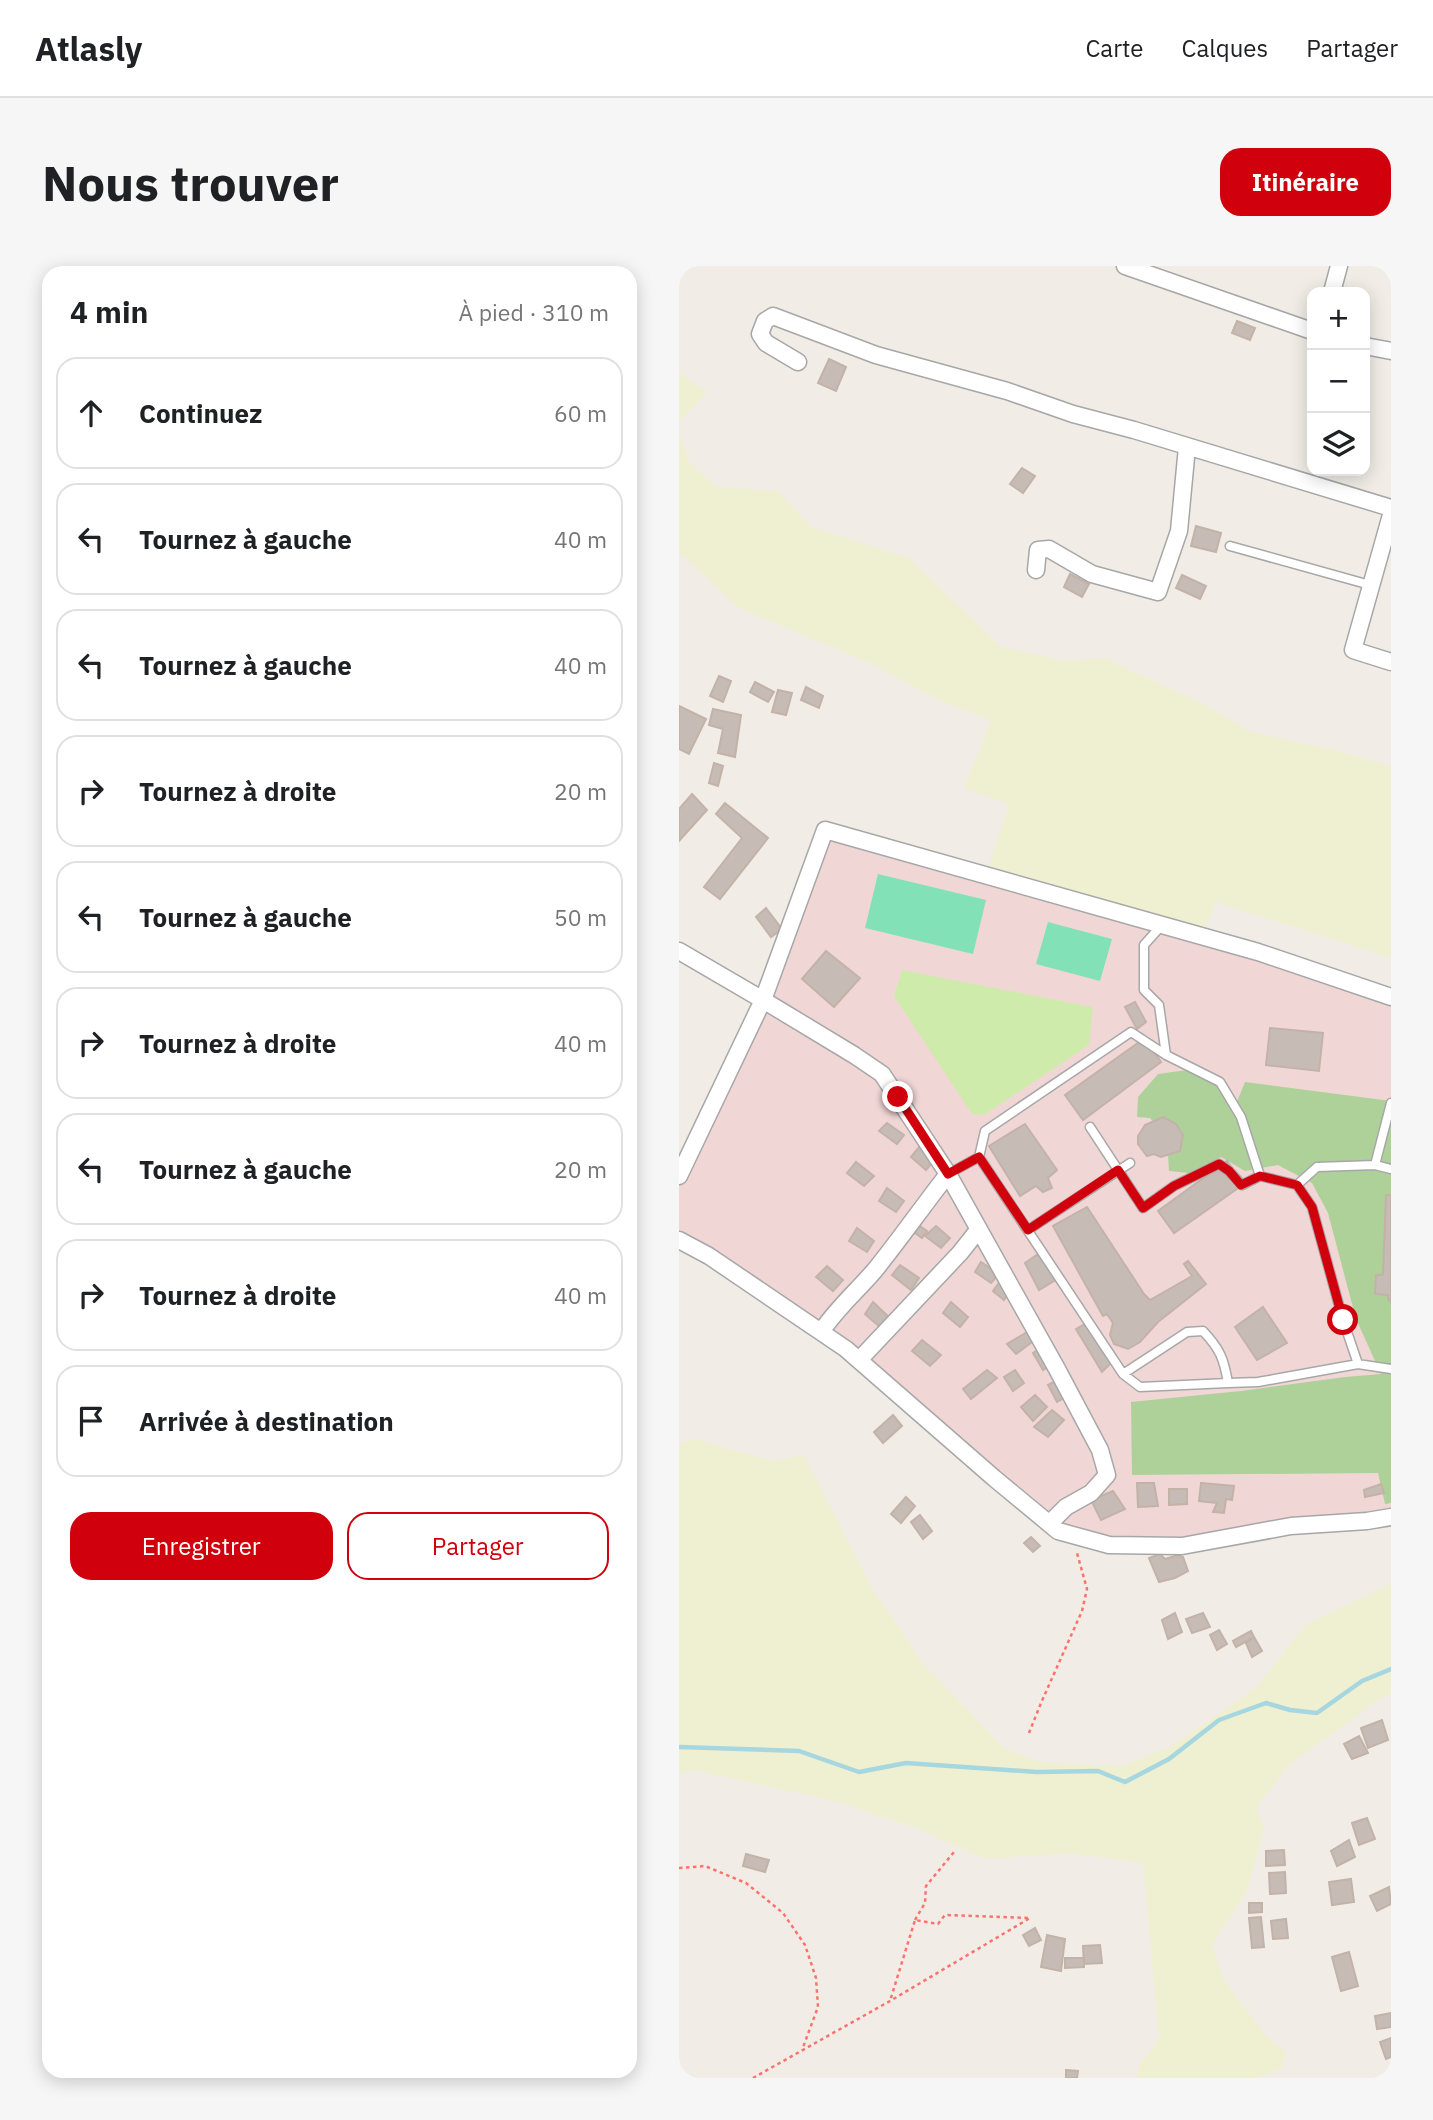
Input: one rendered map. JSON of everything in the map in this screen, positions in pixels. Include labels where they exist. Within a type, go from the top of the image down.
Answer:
[{"type":"street","points":[[1125,266],[1307,329]]},
{"type":"street","points":[[1333,287],[1339,266]]},
{"type":"street","points":[[798,362],[766,343],[760,334],[765,321],[773,316],[876,355],[1007,391],[1073,414],[1391,508]]},
{"type":"street","points":[[1370,347],[1391,351]]},
{"type":"street","points":[[1036,570],[1038,550],[1049,549],[1092,574],[1158,592],[1179,531],[1187,447]]},
{"type":"street","points":[[1391,515],[1353,650],[1391,662]]},
{"type":"street","points":[[679,1176],[763,1000],[825,830],[1258,953],[1391,997]]},
{"type":"street","points":[[679,951],[882,1074],[948,1174],[1100,1450],[1107,1475],[1091,1493],[1066,1507],[1050,1523]]},
{"type":"street","points":[[821,1332],[831,1317],[883,1260],[948,1174]]},
{"type":"street","points":[[859,1360],[960,1253],[979,1229]]},
{"type":"street","points":[[679,1240],[709,1256],[859,1360],[1058,1531],[1109,1545],[1182,1546],[1291,1526],[1391,1517]]},
{"type":"lane","points":[[1230,546],[1370,585]]},
{"type":"lane","points":[[1161,926],[1144,945],[1144,990],[1159,1006],[1166,1055]]},
{"type":"lane","points":[[1260,1176],[1241,1117],[1220,1082],[1166,1055],[1131,1032],[985,1131],[979,1157],[1123,1374],[1140,1387],[1258,1382],[1358,1364],[1391,1369]]},
{"type":"lane","points":[[1375,1165],[1391,1103]]},
{"type":"lane","points":[[1090,1127],[1143,1208],[1174,1186],[1219,1164],[1241,1185],[1260,1176],[1297,1185],[1312,1207],[1358,1364]]},
{"type":"lane","points":[[948,1174],[979,1157]]},
{"type":"lane","points":[[1028,1230],[1131,1163]]},
{"type":"lane","points":[[1297,1185],[1317,1167],[1375,1165],[1391,1169]]},
{"type":"lane","points":[[1123,1374],[1187,1332],[1203,1331],[1216,1344],[1224,1362],[1228,1384]]},
{"type":"path","points":[[1029,1733],[1082,1611],[1087,1589],[1073,1535]]},
{"type":"path","points":[[890,2001],[915,1920],[925,1903],[926,1886],[954,1852]]},
{"type":"path","points":[[679,1868],[705,1867],[746,1883],[783,1913],[805,1945],[816,1978],[818,2007],[802,2052]]},
{"type":"path","points":[[753,2078],[1030,1918],[945,1915],[938,1924],[915,1920]]},
{"type":"shaded area","points":[[825,830],[1391,997],[1391,1517],[1182,1546],[1109,1545],[1058,1531],[859,1360],[679,1240],[679,1176],[716,1100]]},
{"type":"green space","points":[[679,372],[707,393],[679,421]]},
{"type":"green space","points":[[679,432],[690,464],[717,487],[778,491],[811,527],[909,558],[1001,647],[1062,660],[1107,659],[1201,703],[1252,732],[1391,766],[1391,958],[1216,902],[1206,928],[988,868],[1009,804],[964,788],[991,720],[938,700],[874,665],[737,607],[679,552]]},
{"type":"green space","points":[[878,874],[986,900],[973,954],[865,928]]},
{"type":"green space","points":[[1048,922],[1112,939],[1100,981],[1036,964]]},
{"type":"green space","points":[[902,970],[1093,1007],[1089,1045],[984,1115],[972,1114],[894,996]]},
{"type":"green space","points":[[1194,1069],[1223,1084],[1236,1104],[1245,1082],[1391,1101],[1391,1503],[1385,1504],[1378,1473],[1132,1475],[1131,1402],[1381,1374],[1356,1319],[1328,1213],[1312,1183],[1278,1165],[1245,1171],[1221,1157],[1188,1173],[1169,1171],[1167,1138],[1150,1118],[1137,1117],[1138,1097],[1158,1074]]},
{"type":"green space","points":[[691,1438],[772,1461],[804,1455],[872,1588],[925,1666],[1004,1748],[1040,1762],[1121,1766],[1170,1747],[1257,1687],[1305,1625],[1391,1584],[1391,1695],[1381,1698],[1289,1765],[1256,1808],[1264,1828],[1247,1891],[1212,1945],[1223,1979],[1266,2036],[1287,2053],[1282,2067],[1257,2078],[1137,2078],[1138,2066],[1159,2040],[1143,1863],[1069,1853],[985,1859],[919,1829],[839,1802],[693,1770],[679,1774],[679,1445]]},
{"type":"building","points":[[1237,321],[1255,328],[1250,340],[1232,333]]},
{"type":"building","points":[[829,359],[846,367],[836,391],[818,383]]},
{"type":"building","points":[[1022,468],[1035,476],[1023,493],[1010,484]]},
{"type":"building","points":[[1196,526],[1221,533],[1216,552],[1191,546]]},
{"type":"building","points":[[1070,574],[1089,584],[1082,597],[1064,587]]},
{"type":"building","points":[[1182,575],[1206,586],[1200,599],[1176,588]]},
{"type":"building","points":[[719,676],[731,681],[723,702],[710,696]]},
{"type":"building","points":[[755,682],[774,692],[768,702],[750,692]]},
{"type":"building","points":[[806,687],[823,696],[819,708],[801,700]]},
{"type":"building","points":[[778,690],[792,693],[786,715],[772,712]]},
{"type":"building","points":[[679,706],[706,719],[689,754],[679,749]]},
{"type":"building","points":[[713,709],[741,715],[735,757],[718,753],[723,729],[709,725]]},
{"type":"building","points":[[714,763],[723,766],[718,786],[709,783]]},
{"type":"building","points":[[692,794],[707,810],[679,841],[679,809]]},
{"type":"building","points":[[725,803],[768,838],[720,899],[704,887],[742,838],[716,814]]},
{"type":"building","points":[[766,908],[782,929],[771,937],[756,917]]},
{"type":"building","points":[[826,951],[860,978],[834,1007],[802,979]]},
{"type":"building","points":[[1135,1002],[1146,1022],[1137,1029],[1125,1007]]},
{"type":"building","points":[[1270,1028],[1323,1033],[1319,1071],[1266,1065]]},
{"type":"building","points":[[1145,1038],[1161,1062],[1083,1120],[1065,1095]]},
{"type":"building","points":[[1163,1117],[1176,1124],[1183,1135],[1180,1151],[1161,1157],[1154,1154],[1147,1156],[1138,1144],[1138,1136],[1145,1125]]},
{"type":"building","points":[[887,1123],[904,1135],[897,1144],[879,1131]]},
{"type":"building","points":[[1025,1124],[1057,1170],[1048,1178],[1052,1188],[1043,1192],[1036,1186],[1020,1196],[989,1146]]},
{"type":"building","points":[[920,1146],[935,1159],[926,1170],[911,1157]]},
{"type":"building","points":[[1227,1161],[1244,1184],[1174,1233],[1158,1211]]},
{"type":"building","points":[[856,1162],[874,1176],[864,1186],[847,1173]]},
{"type":"building","points":[[887,1188],[904,1201],[896,1212],[879,1201]]},
{"type":"building","points":[[1386,1195],[1391,1195],[1391,1303],[1388,1295],[1375,1294],[1376,1275],[1383,1275]]},
{"type":"building","points":[[1087,1207],[1150,1300],[1192,1276],[1184,1264],[1188,1261],[1206,1284],[1158,1322],[1140,1342],[1128,1349],[1114,1344],[1110,1335],[1113,1323],[1107,1314],[1103,1316],[1053,1226]]},
{"type":"building","points":[[917,1224],[927,1231],[922,1238],[912,1231]]},
{"type":"building","points":[[936,1226],[950,1238],[941,1248],[925,1236]]},
{"type":"building","points":[[857,1228],[874,1241],[867,1252],[849,1241]]},
{"type":"building","points":[[1041,1252],[1059,1278],[1039,1290],[1025,1263]]},
{"type":"building","points":[[981,1262],[999,1274],[991,1283],[975,1272]]},
{"type":"building","points":[[900,1265],[919,1278],[911,1290],[892,1275]]},
{"type":"building","points":[[827,1266],[843,1280],[833,1291],[816,1277]]},
{"type":"building","points":[[1001,1280],[1011,1290],[1004,1300],[993,1291]]},
{"type":"building","points":[[873,1302],[891,1319],[881,1328],[865,1314]]},
{"type":"building","points":[[951,1302],[968,1317],[960,1327],[943,1313]]},
{"type":"building","points":[[1263,1307],[1287,1343],[1257,1360],[1235,1327]]},
{"type":"building","points":[[1090,1321],[1113,1361],[1102,1372],[1076,1329]]},
{"type":"building","points":[[1029,1331],[1036,1339],[1016,1354],[1007,1344]]},
{"type":"building","points":[[922,1340],[941,1355],[930,1366],[912,1351]]},
{"type":"building","points":[[1044,1346],[1054,1363],[1043,1370],[1033,1353]]},
{"type":"building","points":[[987,1370],[997,1378],[971,1399],[963,1389]]},
{"type":"building","points":[[1015,1370],[1024,1383],[1013,1391],[1004,1377]]},
{"type":"building","points":[[1061,1378],[1072,1394],[1057,1402],[1048,1385]]},
{"type":"building","points":[[1035,1395],[1047,1407],[1033,1421],[1021,1407]]},
{"type":"building","points":[[1052,1410],[1064,1420],[1048,1437],[1034,1427]]},
{"type":"building","points":[[893,1415],[902,1426],[883,1443],[874,1432]]},
{"type":"building","points":[[1137,1483],[1154,1483],[1158,1506],[1138,1507]]},
{"type":"building","points":[[1201,1483],[1234,1486],[1232,1500],[1226,1499],[1224,1513],[1213,1512],[1217,1503],[1199,1501]]},
{"type":"building","points":[[1381,1484],[1384,1493],[1365,1497],[1364,1490]]},
{"type":"building","points":[[1169,1489],[1187,1489],[1187,1504],[1169,1505]]},
{"type":"building","points":[[1113,1491],[1125,1509],[1101,1520],[1091,1500]]},
{"type":"building","points":[[906,1497],[915,1506],[901,1523],[891,1514]]},
{"type":"building","points":[[920,1515],[932,1531],[923,1539],[911,1522]]},
{"type":"building","points":[[1031,1537],[1040,1546],[1033,1552],[1024,1543]]},
{"type":"building","points":[[1160,1554],[1165,1559],[1178,1555],[1183,1557],[1188,1571],[1159,1582],[1149,1558]]},
{"type":"building","points":[[1175,1613],[1182,1632],[1168,1639],[1162,1620]]},
{"type":"building","points":[[1203,1613],[1210,1627],[1192,1633],[1186,1619]]},
{"type":"building","points":[[1219,1630],[1227,1644],[1217,1650],[1210,1635]]},
{"type":"building","points":[[1251,1631],[1254,1637],[1236,1647],[1233,1641]]},
{"type":"building","points":[[1254,1637],[1262,1651],[1252,1657],[1246,1643]]},
{"type":"building","points":[[1382,1720],[1388,1740],[1368,1748],[1361,1728]]},
{"type":"building","points":[[1359,1736],[1368,1753],[1352,1759],[1344,1744]]},
{"type":"building","points":[[1367,1818],[1375,1839],[1359,1845],[1352,1823]]},
{"type":"building","points":[[1349,1840],[1355,1857],[1337,1866],[1331,1851]]},
{"type":"building","points":[[1284,1850],[1285,1865],[1266,1866],[1266,1851]]},
{"type":"building","points":[[746,1854],[769,1860],[765,1872],[743,1866]]},
{"type":"building","points":[[1285,1872],[1286,1893],[1270,1894],[1269,1873]]},
{"type":"building","points":[[1351,1879],[1354,1902],[1332,1905],[1329,1882]]},
{"type":"building","points":[[1389,1887],[1391,1904],[1377,1911],[1370,1896]]},
{"type":"building","points":[[1249,1903],[1262,1903],[1262,1912],[1249,1913]]},
{"type":"building","points":[[1261,1917],[1264,1947],[1252,1948],[1249,1918]]},
{"type":"building","points":[[1286,1919],[1288,1938],[1273,1939],[1271,1921]]},
{"type":"building","points":[[1035,1928],[1041,1940],[1029,1946],[1023,1935]]},
{"type":"building","points":[[1047,1935],[1065,1939],[1061,1971],[1041,1967]]},
{"type":"building","points":[[1100,1945],[1102,1963],[1084,1964],[1083,1946]]},
{"type":"building","points":[[1349,1952],[1358,1986],[1341,1991],[1332,1957]]},
{"type":"building","points":[[1065,1958],[1084,1958],[1084,1967],[1065,1968]]},
{"type":"building","points":[[1391,2013],[1391,2027],[1377,2029],[1375,2016]]},
{"type":"building","points":[[1391,2038],[1391,2057],[1386,2059],[1380,2042]]},
{"type":"building","points":[[1066,2070],[1078,2071],[1077,2078],[1066,2078]]},
{"type":"waterway","points":[[679,1747],[799,1751],[859,1772],[906,1763],[1037,1772],[1098,1771],[1125,1782],[1169,1759],[1219,1720],[1266,1703],[1290,1710],[1317,1713],[1362,1681],[1391,1669]]},
{"type":"route","points":[[898,1097],[948,1174],[979,1157],[1028,1230],[1118,1170],[1143,1208],[1174,1186],[1219,1164],[1241,1185],[1260,1176],[1297,1185],[1312,1207],[1343,1320]]}]
